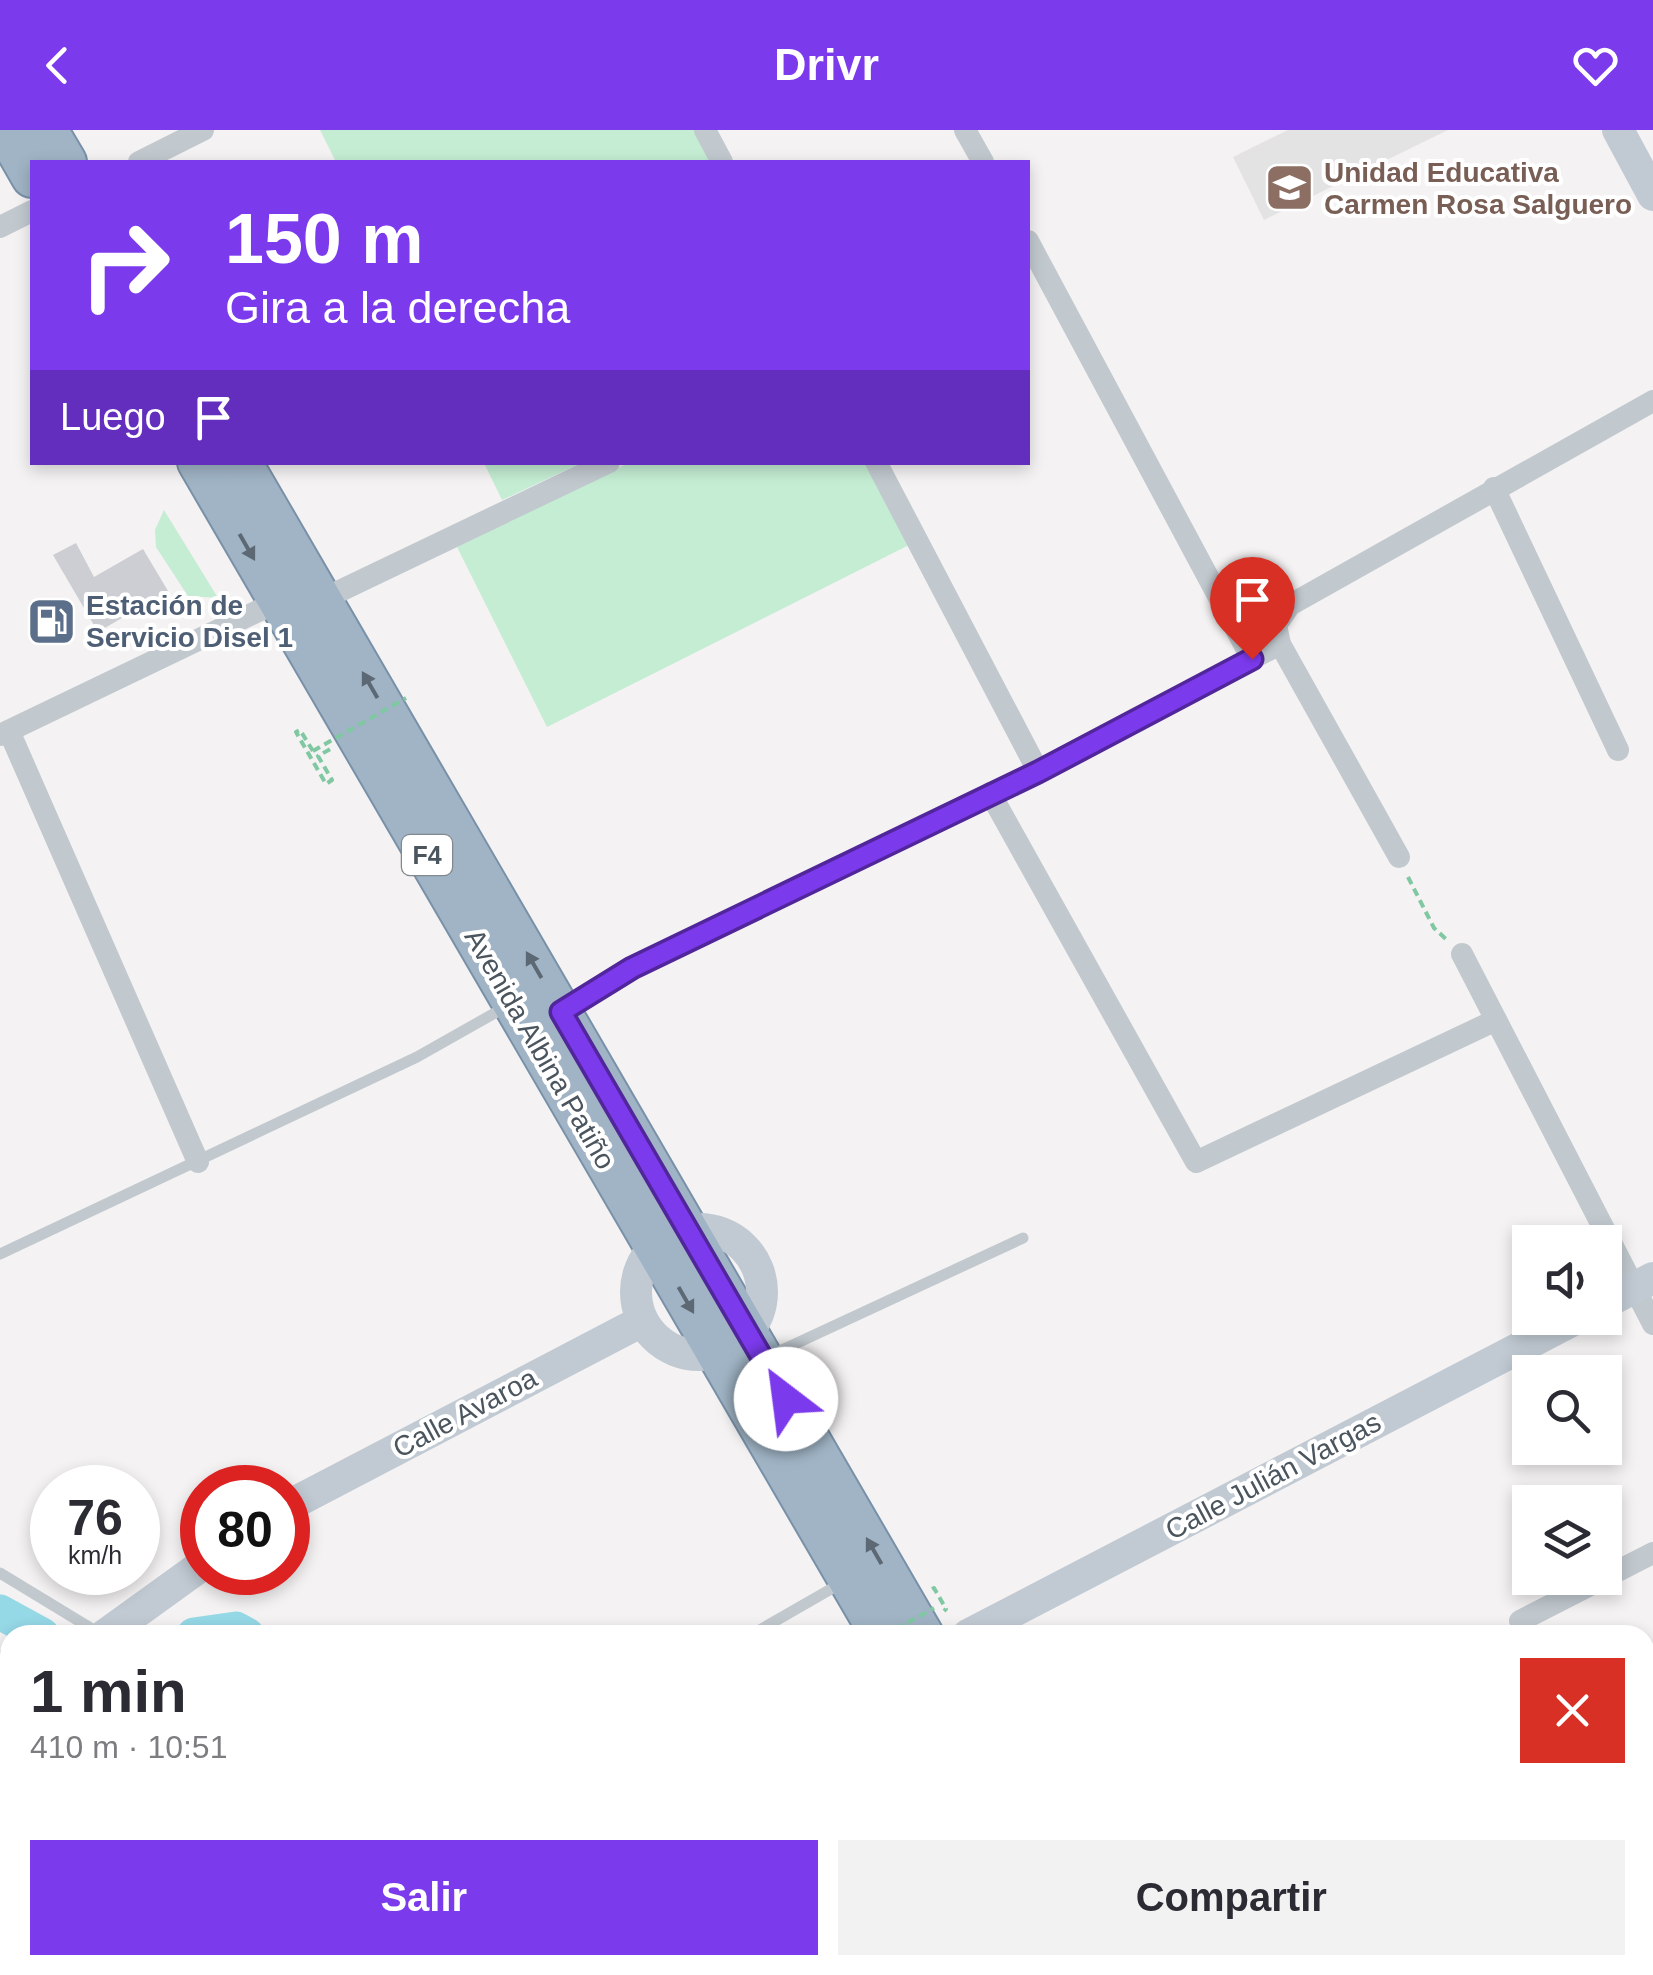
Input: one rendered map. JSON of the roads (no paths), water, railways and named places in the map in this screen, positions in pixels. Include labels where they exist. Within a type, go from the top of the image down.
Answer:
[{"type":"highway","points":[[5,130],[30,174]]},
{"type":"highway","points":[[47,130],[65,160]]},
{"type":"highway","name":"Avenida Albina Patiño","points":[[200,465],[513,1002],[929,1621]]},
{"type":"highway","name":"Avenida Albina Patiño","points":[[243,465],[561,1012],[672,1240]]},
{"type":"highway","name":"Avenida Albina Patiño","points":[[742,1348],[848,1579],[877,1625]]},
{"type":"main road","points":[[1618,130],[1653,195]]},
{"type":"main road","points":[[713,1230],[732,1237],[748,1251],[762,1290],[742,1348],[698,1356],[682,1354],[652,1336],[642,1321],[636,1302],[636,1282],[643,1263],[672,1240],[713,1230]]},
{"type":"main road","name":"Calle Avaroa","points":[[310,1495],[642,1321]]},
{"type":"main road","name":"Calle Julián Vargas","points":[[987,1625],[1545,1335]]},
{"type":"main road","points":[[117,1625],[180,1581]]},
{"type":"street","points":[[143,160],[203,130]]},
{"type":"street","points":[[705,130],[721,160]]},
{"type":"street","points":[[965,130],[982,160]]},
{"type":"street","points":[[0,226],[30,212]]},
{"type":"street","points":[[1034,269],[1252,659]]},
{"type":"street","points":[[1399,857],[1280,644],[1276,625],[1290,605],[1653,401]]},
{"type":"street","points":[[321,600],[603,465]]},
{"type":"street","points":[[878,465],[1038,772]]},
{"type":"street","points":[[1494,488],[1618,750]]},
{"type":"street","points":[[198,1162],[4,733],[279,601]]},
{"type":"street","points":[[561,1012],[632,968],[1038,772],[1280,644]]},
{"type":"street","points":[[990,792],[1196,1162],[1496,1020]]},
{"type":"street","points":[[1462,954],[1631,1290],[1653,1324]]},
{"type":"street","points":[[1520,1621],[1653,1553]]},
{"type":"lane","points":[[0,1254],[417,1058],[513,1002]]},
{"type":"lane","points":[[742,1348],[1023,1238]]},
{"type":"lane","points":[[0,1573],[86,1625]]},
{"type":"lane","points":[[768,1625],[848,1579]]},
{"type":"waterway","points":[[0,1612],[24,1625]]},
{"type":"place","name":"Unidad Educativa Carmen Rosa Salguero","points":[[1289,188]]},
{"type":"place","name":"Estación de Servicio Disel 1","points":[[51,621]]}]
